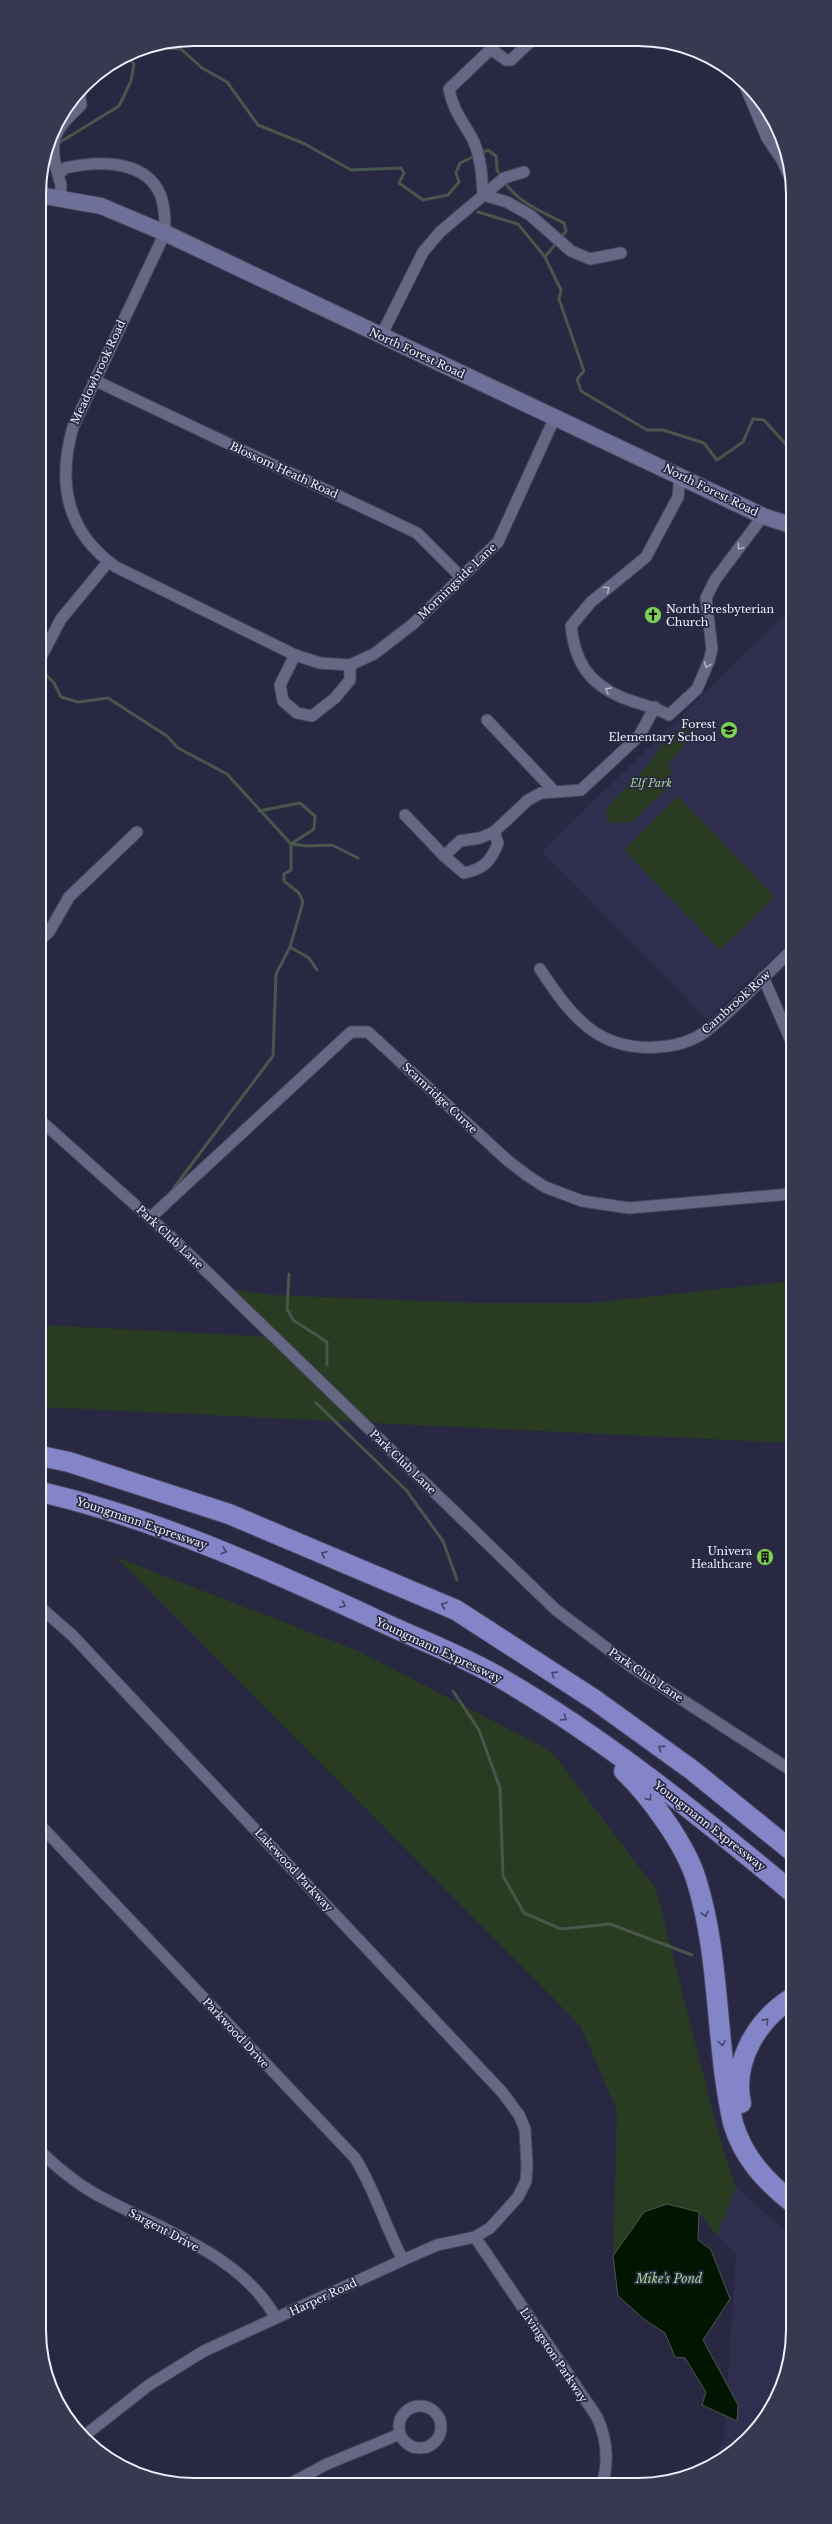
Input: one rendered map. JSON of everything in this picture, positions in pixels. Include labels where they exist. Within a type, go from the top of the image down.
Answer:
[{"type":"highway","points":[[46,1457],[69,1462],[229,1514],[456,1610],[595,1700],[692,1770],[786,1832]]},
{"type":"highway","name":"Youngmann Expressway","points":[[46,1493],[81,1501],[240,1557],[503,1679],[582,1730],[683,1802],[786,1887]]},
{"type":"highway","points":[[582,1730],[636,1782],[652,1802],[687,1858],[696,1877],[709,1932],[733,2123],[740,2144],[751,2161],[769,2183],[786,2198]]},
{"type":"highway","points":[[692,1770],[786,1846]]},
{"type":"highway","points":[[786,2002],[758,2030],[743,2061],[740,2078],[740,2100],[750,2137],[762,2159],[786,2185]]},
{"type":"main road","name":"North Forest Road","points":[[46,196],[60,197],[101,206],[165,233],[763,516],[786,524]]},
{"type":"street","points":[[484,195],[479,159],[473,140],[452,106],[448,89],[490,49],[506,60],[511,60],[526,46]]},
{"type":"street","points":[[750,97],[767,138],[782,160]]},
{"type":"street","points":[[70,114],[81,105],[80,99]]},
{"type":"street","points":[[54,147],[53,160],[61,185],[60,197]]},
{"type":"street","points":[[58,175],[65,168],[78,165],[110,163],[145,175],[159,191],[165,233]]},
{"type":"street","points":[[381,336],[423,252],[440,232],[504,178],[524,172]]},
{"type":"street","points":[[484,195],[507,202],[530,215],[571,251],[590,259],[621,253]]},
{"type":"street","name":"Meadowbrook Road","points":[[165,233],[73,427],[65,455],[64,480],[71,510],[77,525],[85,537],[108,562],[295,655]]},
{"type":"street","name":"Blossom Heath Road","points":[[94,380],[417,533],[461,577]]},
{"type":"street","name":"Morningside Lane","points":[[295,655],[320,663],[350,665],[374,654],[396,639],[498,542],[554,417]]},
{"type":"street","points":[[680,476],[678,497],[646,557],[591,602],[571,626],[574,648],[583,669],[601,686],[620,697],[655,707],[669,715],[697,688],[712,649],[706,598],[715,580],[763,516]]},
{"type":"street","points":[[46,648],[61,619],[108,562]]},
{"type":"street","points":[[295,655],[280,685],[283,701],[297,713],[312,716],[335,698],[350,680],[350,665]]},
{"type":"street","points":[[444,856],[460,841],[480,838],[494,832],[528,800],[542,793],[581,790],[639,736],[655,707]]},
{"type":"street","points":[[487,720],[555,792]]},
{"type":"street","points":[[405,815],[444,856],[464,873],[480,870],[494,854],[498,842],[494,832]]},
{"type":"street","points":[[46,935],[69,897],[137,832]]},
{"type":"street","name":"Cambrook Row","points":[[540,969],[572,1014],[590,1030],[619,1044],[648,1048],[667,1046],[693,1039],[705,1032],[786,956]]},
{"type":"street","points":[[763,977],[786,1030]]},
{"type":"street","name":"Scamridge Curve","points":[[150,1218],[351,1032],[368,1032],[508,1160],[545,1187],[560,1194],[588,1203],[629,1208],[786,1194]]},
{"type":"street","name":"Park Club Lane","points":[[46,1125],[150,1218],[556,1610],[633,1668],[786,1767]]},
{"type":"street","name":"Lakewood Parkway","points":[[46,1613],[88,1651],[502,2092],[519,2115],[525,2129],[527,2145]]},
{"type":"street","name":"Parkwood Drive","points":[[46,1831],[355,2158],[378,2198],[387,2229],[403,2260]]},
{"type":"street","name":"Harper Road","points":[[88,2433],[155,2381],[204,2351],[437,2245],[474,2237],[490,2228],[518,2197],[526,2181],[527,2145]]},
{"type":"street","name":"Sargent Drive","points":[[46,2156],[71,2177],[102,2198],[220,2261],[258,2292],[276,2318]]},
{"type":"street","name":"Livingston Parkway","points":[[474,2237],[597,2417],[602,2429],[607,2456],[604,2478]]},
{"type":"street","points":[[301,2478],[327,2464],[400,2434]]},
{"type":"shaded area","name":"Forest Elementary School","points":[[786,613],[786,946],[707,1020],[542,852]]},
{"type":"shaded area","points":[[736,2187],[786,2231],[786,2340],[778,2378],[766,2404],[749,2428],[736,2441],[718,2454],[724,2436],[736,2253],[717,2236]]},
{"type":"green space","name":"Elf Park","points":[[685,723],[695,732],[667,765],[672,772],[666,777],[671,784],[632,822],[616,823],[607,821],[606,808],[649,764],[663,744]]},
{"type":"green space","points":[[678,796],[775,897],[720,950],[624,850]]},
{"type":"green space","points":[[786,1282],[786,1443],[46,1407],[46,1325],[273,1337],[223,1288],[272,1295],[477,1303],[591,1303]]},
{"type":"green space","points":[[116,1557],[358,1651],[551,1751],[656,1889],[718,2132],[736,2187],[717,2236],[699,2212],[644,2212],[613,2256],[617,2111],[580,2025]]},
{"type":"water","name":"Mike's Pond","points":[[667,2204],[699,2212],[698,2240],[711,2250],[730,2299],[703,2340],[738,2405],[737,2421],[702,2405],[706,2392],[685,2358],[675,2357],[665,2333],[645,2320],[618,2296],[613,2256],[644,2212]]},
{"type":"waterway","points":[[169,48],[181,49],[202,68],[227,82],[258,125],[305,144],[351,170],[401,168],[404,173],[399,183],[423,200],[448,195],[459,182],[456,173],[460,163],[488,150],[496,156],[497,170],[501,176]]},
{"type":"waterway","points":[[57,144],[119,106],[131,81],[134,64],[131,60]]},
{"type":"waterway","points":[[504,181],[523,201],[564,223],[566,231],[545,257],[561,290],[559,299],[584,371],[577,379],[581,391],[647,430],[663,430],[704,443],[717,460],[743,442],[753,419],[764,420],[786,445]]},
{"type":"waterway","points":[[478,212],[518,224],[545,257]]},
{"type":"waterway","points":[[46,675],[54,683],[61,697],[78,702],[108,698],[167,736],[178,748],[227,774],[291,844],[291,870],[284,874],[284,881],[299,893],[303,902],[290,947],[276,974],[273,1056],[173,1189]]},
{"type":"waterway","points":[[259,811],[300,803],[315,816],[314,829],[291,844]]},
{"type":"waterway","points":[[291,844],[307,846],[332,845],[358,858]]},
{"type":"waterway","points":[[290,947],[309,958],[317,970]]},
{"type":"waterway","points":[[289,1274],[287,1309],[293,1320],[327,1342],[327,1365]]},
{"type":"waterway","points":[[316,1403],[406,1490],[443,1541],[457,1580]]},
{"type":"waterway","points":[[453,1691],[479,1730],[500,1788],[503,1876],[524,1913],[561,1929],[610,1924],[692,1955]]},
{"type":"place","name":"North Presbyterian Church","points":[[653,615]]},
{"type":"place","name":"Forest Elementary School","points":[[729,730]]},
{"type":"place","name":"Univera Healthcare","points":[[765,1557]]}]
